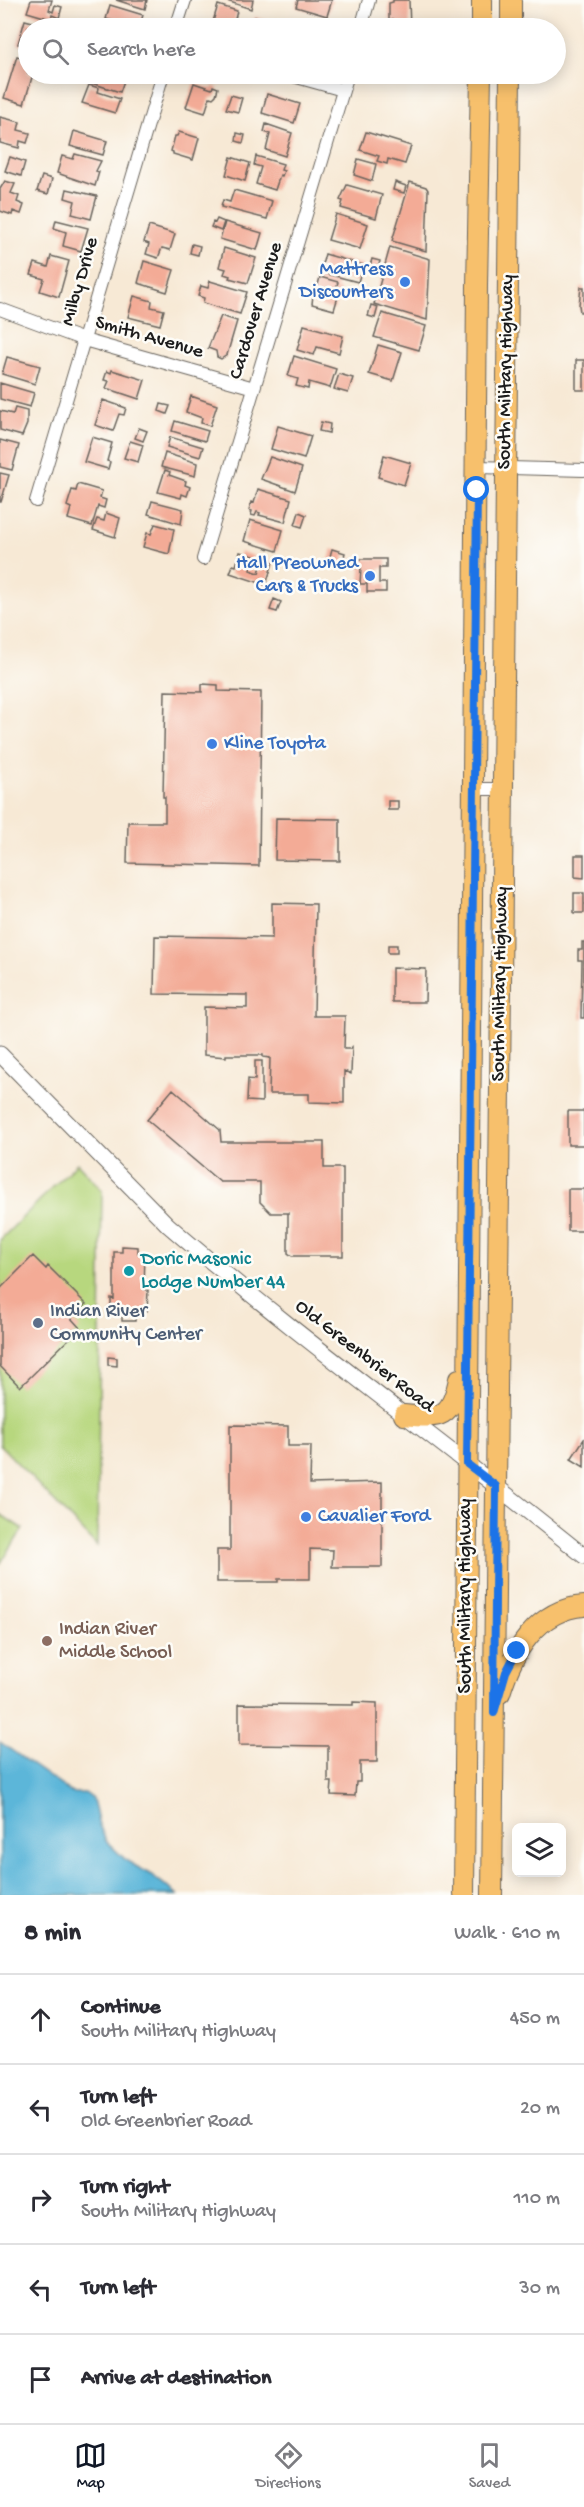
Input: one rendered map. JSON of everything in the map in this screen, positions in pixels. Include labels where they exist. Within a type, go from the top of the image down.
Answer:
[{"type":"main road","points":[[482,0],[482,18]]},
{"type":"main road","points":[[511,0],[511,18]]},
{"type":"main road","name":"South Military Highway","points":[[464,1895],[477,286],[481,84]]},
{"type":"main road","name":"South Military Highway","points":[[492,1895],[510,84]]},
{"type":"main road","points":[[404,1415],[428,1418],[446,1411],[454,1402],[460,1374],[468,1361]]},
{"type":"main road","points":[[494,1713],[506,1672],[517,1651],[536,1626],[553,1615],[574,1606],[584,1606]]},
{"type":"street","points":[[179,18],[184,0]]},
{"type":"street","points":[[364,18],[369,0]]},
{"type":"street","name":"Milby Drive","points":[[36,501],[160,84]]},
{"type":"street","points":[[322,84],[343,90]]},
{"type":"street","name":"Cardover Avenue","points":[[203,559],[345,84]]},
{"type":"street","name":"Smith Avenue","points":[[0,309],[84,340],[254,388]]},
{"type":"street","points":[[477,467],[584,470]]},
{"type":"street","points":[[474,789],[503,789]]},
{"type":"street","name":"Old Greenbrier Road","points":[[0,1054],[168,1224],[246,1291],[584,1556]]},
{"type":"green space","points":[[77,1163],[102,1190],[97,1546],[0,1445],[0,1240]]},
{"type":"green space","points":[[0,1514],[23,1529],[0,1564]]},
{"type":"water","points":[[0,1742],[72,1793],[85,1793],[93,1799],[98,1822],[106,1841],[127,1861],[153,1876],[178,1895],[0,1895]]},
{"type":"building","points":[[31,0],[52,0],[49,10],[53,12],[55,5],[62,7],[59,18],[52,15],[51,18],[48,18],[27,12]]},
{"type":"building","points":[[116,0],[147,0],[145,9]]},
{"type":"building","points":[[224,0],[253,0],[251,9]]},
{"type":"building","points":[[298,0],[332,0],[327,16],[296,7]]},
{"type":"building","points":[[393,0],[409,0],[410,18],[389,18],[389,3]]},
{"type":"building","points":[[110,5],[143,15],[142,18],[106,18]]},
{"type":"building","points":[[218,5],[237,11],[235,18],[214,18]]},
{"type":"building","points":[[18,56],[18,84],[30,84],[24,104],[4,98]]},
{"type":"building","points":[[94,84],[123,84],[120,92]]},
{"type":"building","points":[[194,84],[212,89],[213,86],[218,88],[216,95],[213,98],[210,97],[205,113],[186,107]]},
{"type":"building","points":[[89,85],[99,88],[98,92],[120,99],[115,113],[82,103]]},
{"type":"building","points":[[267,94],[300,104],[294,123],[262,113]]},
{"type":"building","points":[[231,95],[242,98],[238,112],[226,109]]},
{"type":"building","points":[[0,117],[20,122],[18,130],[30,133],[27,143],[20,141],[19,148],[0,143]]},
{"type":"building","points":[[266,124],[292,133],[285,156],[266,150],[270,134],[264,132]]},
{"type":"building","points":[[74,131],[107,141],[103,155],[70,146]]},
{"type":"building","points":[[179,132],[199,138],[193,160],[173,154],[171,151],[175,136]]},
{"type":"building","points":[[366,132],[411,146],[405,164],[388,159],[387,164],[377,161],[379,156],[360,150]]},
{"type":"building","points":[[237,133],[245,135],[243,143],[236,141]]},
{"type":"building","points":[[75,154],[101,161],[96,171],[99,172],[95,186],[57,173],[62,156],[73,159]]},
{"type":"building","points":[[256,156],[283,164],[281,170],[284,171],[282,176],[280,175],[275,190],[256,184],[261,167],[254,165]]},
{"type":"building","points":[[10,157],[25,162],[21,176],[5,171]]},
{"type":"building","points":[[231,157],[250,163],[245,181],[226,175]]},
{"type":"building","points":[[358,159],[376,164],[372,181],[354,175]]},
{"type":"building","points":[[42,176],[52,179],[48,194],[37,191]]},
{"type":"building","points":[[5,181],[15,184],[11,193],[19,196],[17,202],[24,205],[21,214],[13,211],[12,215],[0,211],[0,189]]},
{"type":"building","points":[[395,182],[406,186],[404,193],[393,190]]},
{"type":"building","points":[[410,182],[426,187],[428,190],[426,251],[392,241]]},
{"type":"building","points":[[347,185],[382,195],[376,218],[341,208],[343,201],[340,200]]},
{"type":"building","points":[[67,189],[97,196],[91,219],[72,214],[75,201],[65,198]]},
{"type":"building","points":[[234,190],[272,201],[267,219],[221,207],[223,200],[230,202]]},
{"type":"building","points":[[336,214],[368,224],[360,249],[328,240]]},
{"type":"building","points":[[217,219],[224,222],[221,231],[211,227]]},
{"type":"building","points":[[56,220],[88,228],[81,251],[63,246],[66,232],[54,228]]},
{"type":"building","points":[[225,222],[262,233],[257,250],[220,239]]},
{"type":"building","points":[[149,226],[175,234],[170,250],[162,248],[158,258],[146,254],[149,244],[144,242]]},
{"type":"building","points":[[192,244],[200,246],[198,255],[190,253]]},
{"type":"building","name":"Mattress Discounters","points":[[390,247],[430,259],[427,320],[374,304]]},
{"type":"building","points":[[224,248],[256,258],[248,283],[229,278],[230,276],[224,274],[226,269],[219,267]]},
{"type":"building","points":[[325,254],[363,265],[358,282],[320,272]]},
{"type":"building","points":[[51,256],[69,261],[59,297],[40,291],[44,279],[31,275],[35,263],[48,267]]},
{"type":"building","points":[[372,259],[380,261],[377,272],[369,269]]},
{"type":"building","points":[[144,261],[174,270],[167,292],[138,283]]},
{"type":"building","points":[[320,277],[338,282],[336,289],[340,290],[334,310],[312,304],[314,286],[318,285]]},
{"type":"building","points":[[210,281],[247,292],[240,314],[203,303],[204,298],[198,296],[201,286],[208,288]]},
{"type":"building","points":[[581,287],[584,287],[584,312],[580,312],[579,305]]},
{"type":"building","points":[[134,296],[152,301],[151,307],[164,310],[160,325],[128,317]]},
{"type":"building","points":[[371,305],[378,307],[375,318],[368,316]]},
{"type":"building","points":[[382,313],[426,326],[419,350],[374,337]]},
{"type":"building","points":[[221,316],[237,321],[227,355],[221,359],[217,357],[216,351],[208,348]]},
{"type":"building","points":[[304,325],[343,336],[339,353],[317,347],[314,355],[297,350]]},
{"type":"building","points":[[378,345],[402,352],[393,381],[369,374]]},
{"type":"building","points":[[294,356],[336,369],[330,388],[309,382],[308,389],[296,386],[298,379],[288,376]]},
{"type":"building","points":[[7,357],[40,366],[35,384],[2,374]]},
{"type":"building","points":[[576,360],[584,360],[584,390],[576,390]]},
{"type":"building","points":[[112,370],[145,380],[139,399],[106,388],[109,381],[104,380],[107,371],[111,373]]},
{"type":"building","points":[[339,374],[353,378],[348,393],[334,389]]},
{"type":"building","points":[[0,383],[34,393],[30,407],[0,399]]},
{"type":"building","points":[[191,396],[217,405],[210,426],[201,423],[202,418],[186,412]]},
{"type":"building","points":[[103,400],[126,408],[124,415],[119,414],[113,431],[95,425]]},
{"type":"building","points":[[161,404],[170,406],[167,414],[159,411]]},
{"type":"building","points":[[15,408],[27,411],[27,424],[22,436],[0,430],[0,411],[13,414]]},
{"type":"building","points":[[175,421],[208,431],[205,441],[172,431]]},
{"type":"building","points":[[321,422],[330,424],[329,433],[319,431]]},
{"type":"building","points":[[278,426],[311,436],[304,459],[271,449]]},
{"type":"building","points":[[139,428],[147,431],[143,441],[135,438]]},
{"type":"building","points":[[92,437],[112,443],[107,461],[110,462],[108,469],[84,462]]},
{"type":"building","points":[[170,437],[203,447],[200,457],[167,447]]},
{"type":"building","points":[[0,440],[19,445],[12,470],[0,467]]},
{"type":"building","points":[[130,441],[143,445],[138,462],[124,458]]},
{"type":"building","points":[[165,453],[197,463],[195,476],[161,467]]},
{"type":"building","points":[[384,455],[411,463],[404,485],[378,477]]},
{"type":"building","points":[[270,457],[302,468],[295,491],[261,479]]},
{"type":"building","points":[[165,470],[170,472],[169,475],[186,481],[185,485],[190,487],[187,496],[182,494],[181,498],[158,492]]},
{"type":"building","points":[[0,473],[9,475],[1,502],[0,502]]},
{"type":"building","points":[[78,484],[102,491],[100,498],[106,500],[104,508],[98,506],[92,526],[68,519],[71,508],[67,506],[72,490],[76,491]]},
{"type":"building","points":[[258,489],[291,499],[285,522],[259,515],[260,513],[257,512],[255,516],[251,515],[252,511],[249,510],[251,502],[254,503]]},
{"type":"building","points":[[152,501],[183,509],[181,524],[148,514]]},
{"type":"building","points":[[299,512],[306,515],[302,527],[295,525]]},
{"type":"building","points":[[106,513],[120,518],[115,537],[93,530],[97,519],[104,521]]},
{"type":"building","points":[[250,520],[283,530],[277,551],[244,541]]},
{"type":"building","points":[[155,524],[174,529],[169,554],[143,547],[147,533],[151,534]]},
{"type":"building","points":[[332,549],[345,553],[342,564],[329,560]]},
{"type":"building","points":[[240,552],[254,556],[250,570],[259,573],[263,559],[273,562],[266,585],[230,573],[233,565],[236,566]]},
{"type":"building","name":"Hall Preowned Cars & Trucks","points":[[350,559],[386,559],[386,568],[379,568],[379,583],[386,583],[386,592],[367,592],[367,584],[360,584],[361,568],[350,567]]},
{"type":"building","points":[[274,599],[281,602],[277,612],[270,610]]},
{"type":"building","name":"Kline Toyota","points":[[202,684],[218,685],[218,691],[261,692],[259,866],[127,863],[128,822],[165,822],[165,797],[163,797],[165,691],[202,692]]},
{"type":"building","points":[[388,801],[398,801],[398,810],[388,810]]},
{"type":"building","points":[[276,818],[340,819],[340,861],[275,860]]},
{"type":"building","points":[[575,855],[584,855],[584,878],[575,877]]},
{"type":"building","points":[[574,893],[584,893],[584,913],[574,913]]},
{"type":"building","points":[[272,903],[316,904],[314,1016],[345,1016],[344,1049],[352,1047],[351,1074],[344,1071],[344,1103],[309,1102],[309,1094],[269,1094],[270,1058],[263,1057],[263,1055],[226,1055],[226,1057],[204,1055],[204,1007],[247,1008],[247,995],[154,994],[155,936],[272,938]]},
{"type":"building","points":[[582,942],[584,942],[584,1018],[581,1018],[582,960],[578,960],[578,950],[582,950]]},
{"type":"building","points":[[388,945],[397,945],[397,953],[388,953]]},
{"type":"building","points":[[392,968],[426,969],[425,1002],[392,1002]]},
{"type":"building","points":[[255,1061],[262,1061],[262,1102],[247,1101],[248,1079],[255,1080]]},
{"type":"building","points":[[173,1089],[220,1130],[221,1142],[324,1142],[324,1168],[343,1168],[343,1256],[292,1256],[288,1253],[288,1213],[271,1213],[260,1202],[260,1182],[220,1182],[147,1120]]},
{"type":"building","points":[[568,1111],[584,1111],[584,1145],[568,1145]]},
{"type":"building","points":[[568,1189],[584,1189],[584,1231],[568,1231]]},
{"type":"building","name":"Doric Masonic Lodge Number 44","points":[[122,1246],[138,1247],[138,1253],[145,1253],[144,1289],[148,1290],[147,1311],[144,1311],[143,1315],[135,1315],[135,1321],[122,1321],[122,1315],[113,1315],[113,1305],[111,1305],[111,1298],[114,1299],[114,1252],[122,1252]]},
{"type":"building","name":"Indian River Community Center","points":[[33,1256],[46,1269],[48,1266],[86,1304],[71,1318],[80,1328],[20,1387],[0,1366],[0,1286],[1,1288]]},
{"type":"building","points":[[108,1357],[117,1358],[117,1366],[108,1365]]},
{"type":"building","name":"Cavalier Ford","points":[[230,1425],[288,1426],[288,1446],[311,1446],[310,1484],[382,1482],[382,1567],[332,1567],[333,1550],[310,1549],[310,1579],[278,1579],[278,1582],[217,1582],[217,1550],[230,1550]]},
{"type":"building","points":[[584,1439],[584,1467],[571,1459]]},
{"type":"building","points":[[353,1702],[377,1703],[377,1762],[360,1762],[360,1782],[356,1782],[355,1796],[331,1795],[332,1782],[328,1782],[328,1746],[239,1745],[239,1704],[353,1705]]},
{"type":"place","name":"Mattress Discounters","points":[[405,282]]},
{"type":"place","name":"Hall Preowned Cars & Trucks","points":[[370,576]]},
{"type":"place","name":"Kline Toyota","points":[[212,744]]},
{"type":"place","name":"Doric Masonic Lodge Number 44","points":[[129,1271]]},
{"type":"place","name":"Indian River Community Center","points":[[38,1323]]},
{"type":"place","name":"Cavalier Ford","points":[[306,1517]]},
{"type":"place","name":"Indian River Middle School","points":[[47,1641]]},
{"type":"route","points":[[477,490],[467,1464],[496,1486],[494,1713],[506,1672],[517,1651]]}]
